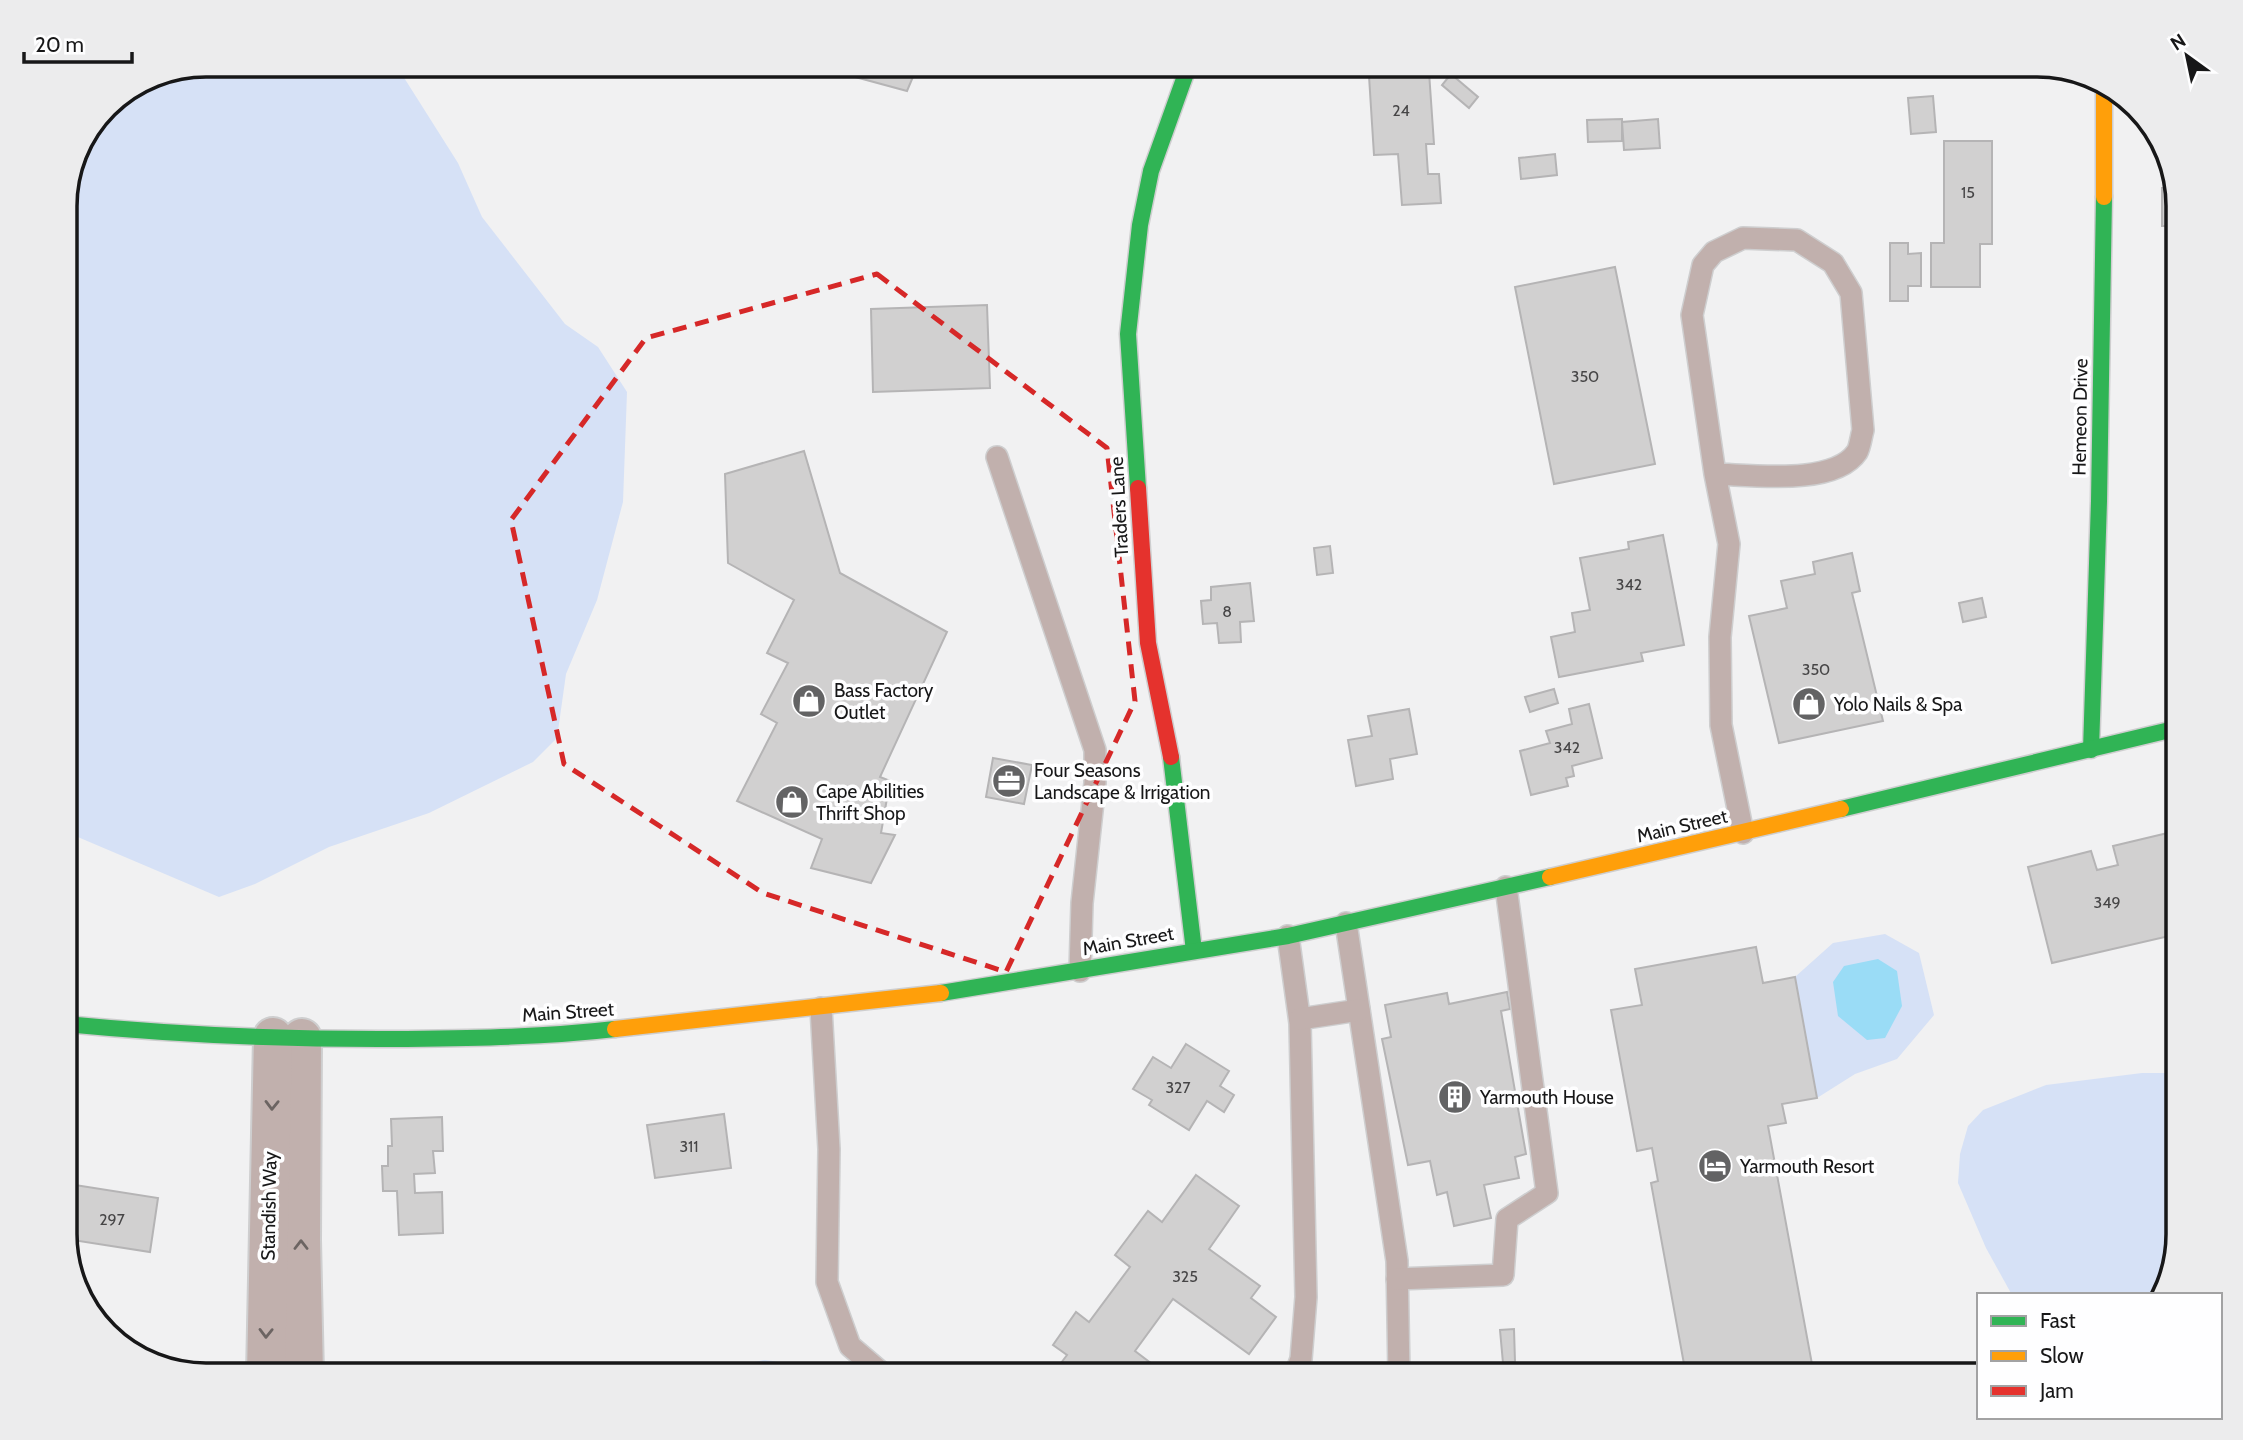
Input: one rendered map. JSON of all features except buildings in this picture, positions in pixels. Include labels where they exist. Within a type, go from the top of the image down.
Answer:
[{"type":"main road","name":"Traders Lane","points":[[1185,77],[1151,171],[1140,225],[1128,334],[1148,643],[1174,775],[1194,951]]},
{"type":"main road","name":"Hemeon Drive","points":[[2091,750],[2104,257],[2104,96]]},
{"type":"main road","name":"Main Street","points":[[77,1025],[212,1035],[288,1037],[556,1036],[950,992],[1288,936],[1743,834],[2166,731]]},
{"type":"street","name":"Standish Way","points":[[267,1363],[288,1037]]},
{"type":"street","name":"Standish Way","points":[[288,1037],[301,1240],[303,1363]]},
{"type":"lane","points":[[1715,474],[1790,477],[1834,471],[1857,452],[1863,430],[1851,293],[1833,263],[1797,240],[1743,238],[1714,253],[1703,265],[1692,314],[1715,474],[1730,544],[1720,637],[1720,725],[1743,834]]},
{"type":"lane","points":[[998,457],[1095,750],[1095,783],[1082,903],[1080,971]]},
{"type":"lane","points":[[1397,1279],[1503,1275],[1507,1219],[1548,1193],[1506,887]]},
{"type":"lane","points":[[1346,923],[1397,1261],[1399,1363]]},
{"type":"lane","points":[[1288,936],[1300,1019],[1307,1297],[1300,1363]]},
{"type":"lane","points":[[821,1008],[829,1149],[827,1282],[850,1346],[870,1363]]},
{"type":"lane","points":[[1300,1019],[1359,1010]]},
{"type":"highlighted area","points":[[877,274],[1107,448],[1135,701],[1006,972],[763,893],[564,764],[511,520],[646,338]]},
{"type":"shaded area","points":[[206,77],[404,77],[458,163],[482,217],[565,324],[598,347],[627,392],[623,502],[597,600],[566,674],[557,738],[533,762],[429,813],[329,847],[255,884],[219,897],[77,837],[77,197],[81,172],[94,141],[115,115],[141,94],[164,84],[181,79]]},
{"type":"shaded area","points":[[1885,934],[1919,953],[1934,1015],[1897,1059],[1855,1074],[1817,1098],[1795,977],[1833,943]]},
{"type":"shaded area","points":[[2142,1073],[2166,1073],[2165,1251],[2162,1268],[2152,1293],[2011,1293],[1986,1248],[1958,1183],[1960,1154],[1968,1126],[1983,1110],[2046,1085]]},
{"type":"shaded area","points":[[764,1360],[778,1363],[750,1363]]},
{"type":"water","points":[[1878,959],[1897,971],[1902,1006],[1885,1038],[1867,1040],[1838,1016],[1833,982],[1844,966]]},
{"type":"traffic: fast","points":[[1138,488],[1128,334],[1140,225],[1151,171],[1185,77]]},
{"type":"traffic: fast","points":[[2091,750],[2099,501],[2104,197]]},
{"type":"traffic: fast","points":[[1841,809],[2166,731]]},
{"type":"traffic: fast","points":[[1171,757],[1194,951]]},
{"type":"traffic: fast","points":[[941,993],[1288,936],[1550,877]]},
{"type":"traffic: fast","points":[[77,1025],[321,1039],[511,1037],[615,1029]]},
{"type":"traffic: slow","points":[[2104,96],[2104,197]]},
{"type":"traffic: slow","points":[[1550,877],[1841,809]]},
{"type":"traffic: slow","points":[[615,1029],[941,993]]},
{"type":"traffic: jam","points":[[1138,488],[1148,643],[1171,757]]},
{"type":"place","name":"Bass Factory Outlet","points":[[809,701]]},
{"type":"place","name":"Yolo Nails & Spa","points":[[1809,704]]},
{"type":"place","name":"Four Seasons Landscape & Irrigation","points":[[1009,781]]},
{"type":"place","name":"Cape Abilities Thrift Shop","points":[[792,802]]},
{"type":"place","name":"Yarmouth House","points":[[1455,1097]]},
{"type":"place","name":"Yarmouth Resort","points":[[1715,1166]]}]
